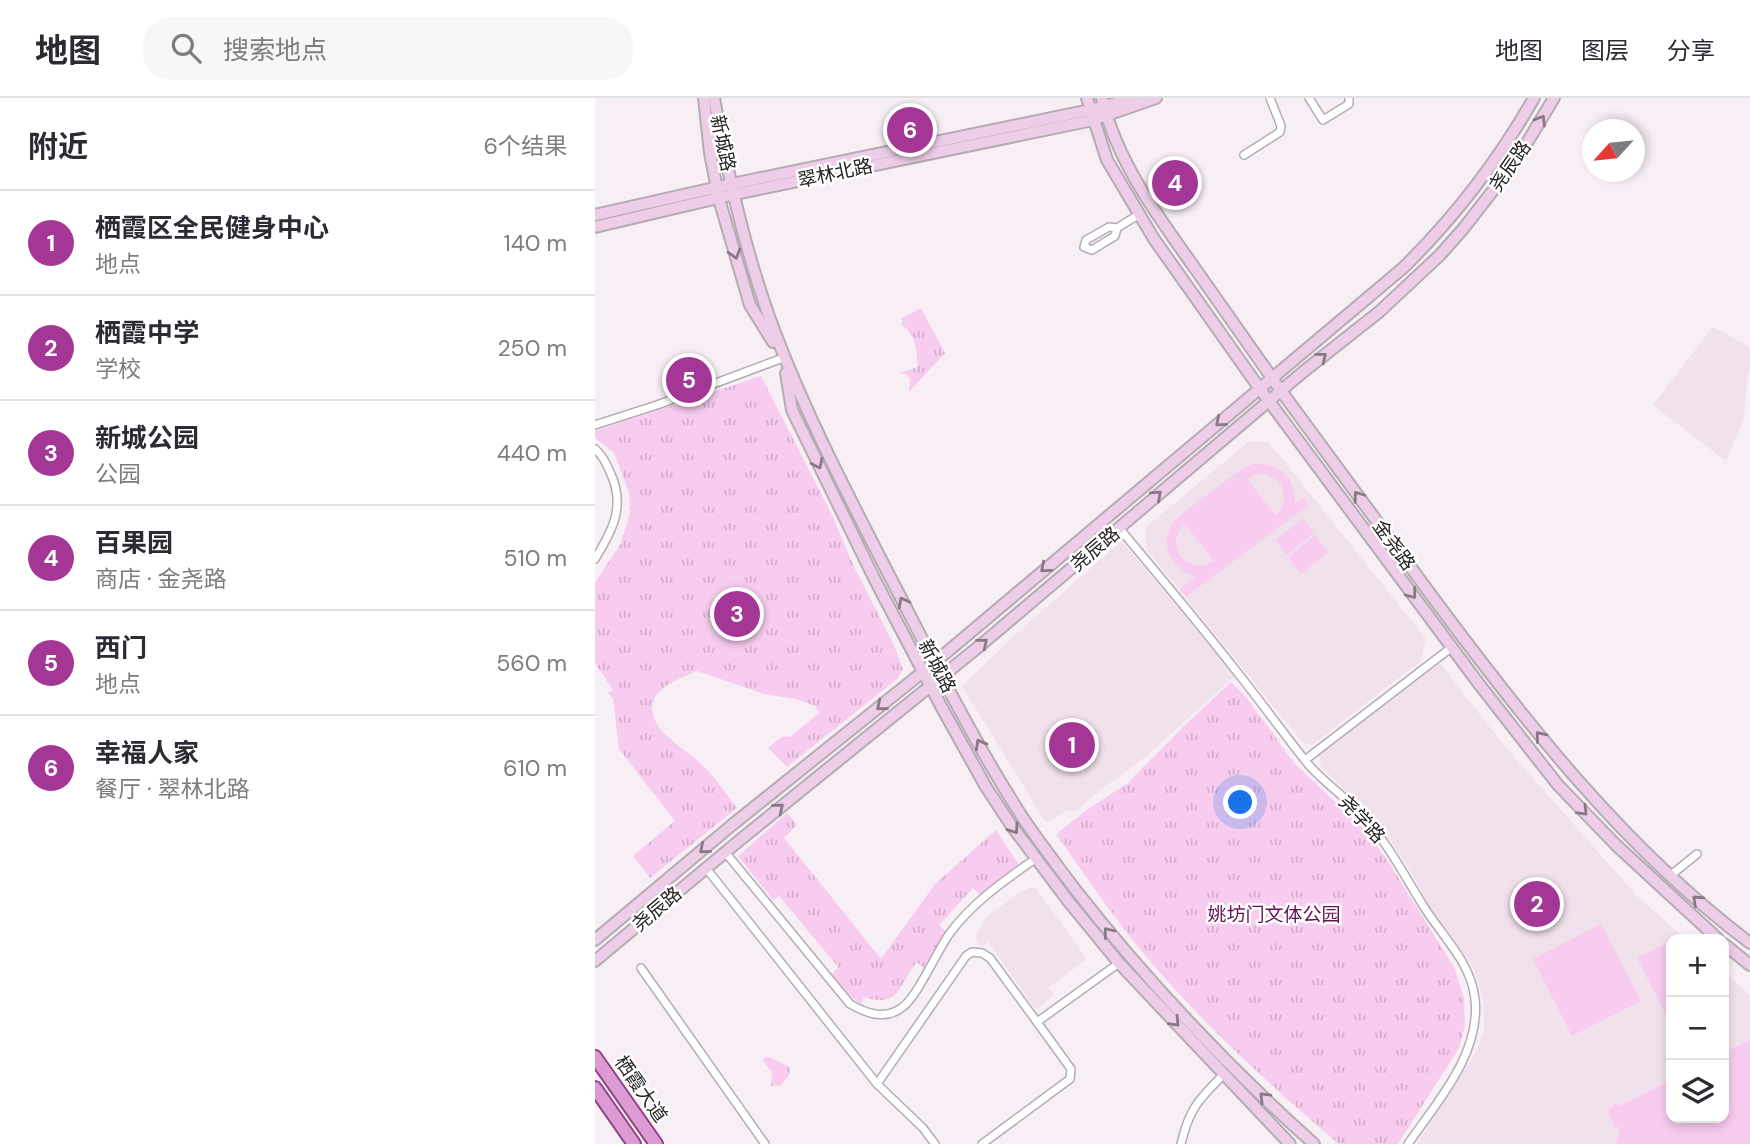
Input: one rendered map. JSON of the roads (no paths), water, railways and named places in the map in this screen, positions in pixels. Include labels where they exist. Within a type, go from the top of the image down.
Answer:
[{"type":"main road","name":"新城路","points":[[705,98],[710,153],[718,194],[750,304],[783,358],[792,410],[874,578],[986,787],[1035,859],[1119,963],[1290,1144]]},
{"type":"main road","name":"新城路","points":[[714,98],[733,189],[756,278],[811,421],[935,663],[1023,819],[1117,943],[1189,1022],[1277,1111],[1314,1144]]},
{"type":"main road","name":"金尧路","points":[[1087,98],[1107,160],[1138,215],[1260,389],[1452,647],[1558,785],[1616,845],[1713,934]]},
{"type":"main road","name":"翠林北路","points":[[595,227],[733,189],[1091,115],[1104,107],[1134,98]]},
{"type":"main road","name":"翠林北路","points":[[1104,107],[1156,98]]},
{"type":"main road","name":"尧辰路","points":[[595,940],[732,825],[935,663],[1428,244],[1496,160],[1534,98]]},
{"type":"main road","name":"尧辰路","points":[[595,961],[1379,312],[1441,254],[1516,161],[1554,98]]},
{"type":"main road","name":"金尧路","points":[[1104,107],[1138,187],[1272,379],[1480,660],[1554,754],[1627,833],[1716,917],[1750,943]]},
{"type":"main road","name":"翠林北路","points":[[595,215],[718,194]]},
{"type":"main road","points":[[1729,948],[1750,965]]},
{"type":"main road","name":"栖霞大道","points":[[595,1057],[656,1144]]},
{"type":"main road","name":"栖霞大道","points":[[595,1088],[634,1144]]},
{"type":"street","points":[[1244,155],[1280,132],[1281,126],[1270,98]]},
{"type":"street","points":[[1309,98],[1323,120],[1349,104],[1349,98]]},
{"type":"street","points":[[1117,228],[1138,215]]},
{"type":"street","points":[[688,358],[698,389]]},
{"type":"street","points":[[595,425],[783,358]]},
{"type":"street","points":[[595,449],[602,455],[614,481],[618,506],[611,534],[595,559]]},
{"type":"street","name":"尧学路","points":[[1119,528],[1236,670],[1305,760],[1360,813],[1393,854],[1424,908],[1459,955],[1475,998],[1475,1027],[1469,1047],[1457,1070],[1408,1144]]},
{"type":"street","points":[[1305,760],[1452,647]]},
{"type":"street","points":[[725,852],[850,1004],[865,1013],[883,1015],[897,1011],[908,1003],[950,932],[972,906],[1035,859]]},
{"type":"street","points":[[1671,875],[1697,854]]},
{"type":"street","points":[[706,868],[877,1084],[923,1128],[935,1144]]},
{"type":"street","points":[[877,1084],[966,956],[972,951],[982,953],[990,958],[1071,1069],[1070,1079],[982,1144]]},
{"type":"street","points":[[1037,1022],[1119,963]]},
{"type":"street","points":[[641,968],[765,1144]]},
{"type":"street","points":[[1181,1144],[1195,1103],[1224,1074]]},
{"type":"place","name":"幸福人家","points":[[910,130]]},
{"type":"place","name":"百果园","points":[[1175,183]]},
{"type":"place","name":"西门","points":[[689,380]]},
{"type":"place","name":"新城公园","points":[[737,614]]},
{"type":"place","name":"栖霞区全民健身中心","points":[[1072,745]]},
{"type":"place","name":"栖霞中学","points":[[1537,904]]},
{"type":"park label","name":"姚坊门文体公园","points":[[1274,914]]}]
